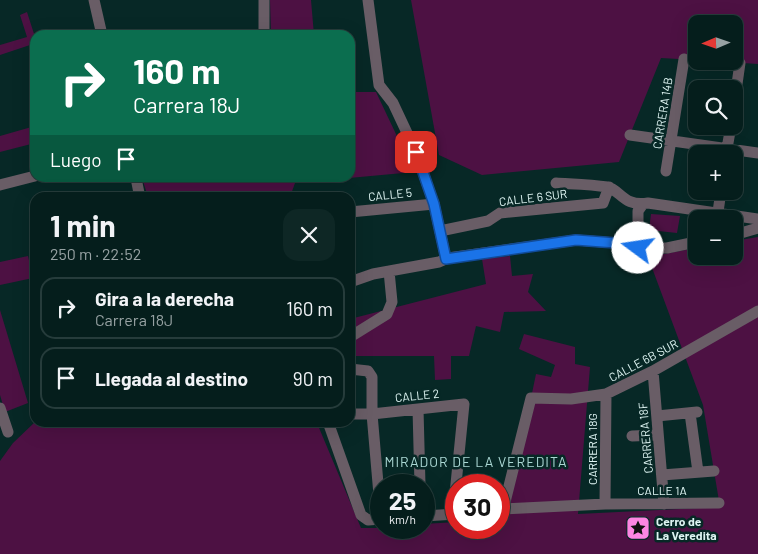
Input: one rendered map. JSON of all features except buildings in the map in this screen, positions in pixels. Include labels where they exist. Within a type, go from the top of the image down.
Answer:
[{"type":"street","points":[[94,0],[101,30]]},
{"type":"street","points":[[264,0],[264,30]]},
{"type":"street","points":[[368,0],[379,85],[393,103],[416,152],[434,204],[446,259]]},
{"type":"street","name":"CARRERA 14B","points":[[666,171],[684,60]]},
{"type":"street","points":[[630,135],[688,145]]},
{"type":"street","points":[[743,153],[758,153]]},
{"type":"street","points":[[0,185],[30,177]]},
{"type":"street","points":[[556,183],[609,187],[624,200],[642,204],[699,210]]},
{"type":"street","name":"CALLE 6 SUR","points":[[440,231],[488,221],[500,213],[603,203],[609,187]]},
{"type":"street","name":"CALLE 5","points":[[355,212],[434,204]]},
{"type":"street","points":[[638,248],[638,211],[642,204]]},
{"type":"street","points":[[743,216],[758,219]]},
{"type":"street","points":[[743,232],[758,228]]},
{"type":"street","points":[[355,281],[446,259],[576,240],[616,243],[638,248],[666,248],[688,244]]},
{"type":"street","points":[[355,334],[386,314],[392,302],[389,271]]},
{"type":"street","name":"CALLE 6B SUR","points":[[510,481],[531,398],[571,399],[606,394],[654,371],[758,311]]},
{"type":"street","points":[[355,370],[368,371],[372,378],[372,414],[377,474]]},
{"type":"street","name":"CARRERA 18F","points":[[654,371],[664,504]]},
{"type":"street","name":"CARRERA 18G","points":[[605,504],[606,394]]},
{"type":"street","name":"CALLE 2","points":[[355,414],[372,414],[464,404],[458,474]]},
{"type":"street","points":[[0,408],[8,432]]},
{"type":"street","points":[[418,409],[420,474]]},
{"type":"street","points":[[656,416],[694,413],[698,472]]},
{"type":"street","points":[[330,427],[362,515],[370,520]]},
{"type":"street","points":[[632,436],[658,435]]},
{"type":"street","points":[[662,475],[714,471]]},
{"type":"street","name":"CALLE 1A","points":[[510,511],[605,504],[719,503]]},
{"type":"shaded area","points":[[270,0],[311,0],[314,30],[271,30]]},
{"type":"shaded area","points":[[411,0],[758,0],[758,64],[743,63],[743,15],[688,15],[688,60],[661,58],[619,162],[482,175],[439,155]]},
{"type":"shaded area","points":[[27,12],[33,30],[30,30],[30,45],[0,55],[0,45],[27,37],[20,15]]},
{"type":"shaded area","points":[[355,92],[376,92],[414,172],[355,178]]},
{"type":"shaded area","points":[[30,127],[30,144],[0,152],[0,136]]},
{"type":"shaded area","points":[[143,182],[306,182],[295,183],[292,192],[146,192]]},
{"type":"shaded area","points":[[651,214],[680,216],[677,233],[649,230]]},
{"type":"shaded area","points":[[758,237],[758,554],[0,554],[0,461],[13,443],[30,427],[319,427],[361,528],[370,528],[370,539],[435,539],[435,523],[445,523],[445,539],[510,539],[510,499],[536,374],[551,377],[555,365],[519,349],[524,334],[575,347],[575,364],[590,367],[578,514],[720,507],[703,405],[648,257],[688,250],[688,265],[743,265],[743,240]]},
{"type":"shaded area","points":[[28,256],[30,279],[0,285],[0,262]]},
{"type":"shaded area","points":[[510,256],[512,276],[533,274],[528,292],[546,311],[504,312],[500,332],[476,326],[469,356],[451,356],[451,379],[435,380],[434,356],[355,356],[355,318],[486,284],[482,259]]},
{"type":"shaded area","points":[[0,310],[28,403],[5,412],[0,395]]},
{"type":"place","name":"Cerro de La Veredita","points":[[638,528]]},
{"type":"district","name":"MIRADOR DE LA VEREDITA","points":[[476,461]]},
{"type":"route","points":[[416,152],[434,204],[446,259],[500,249],[576,240],[616,243],[638,248]]}]
